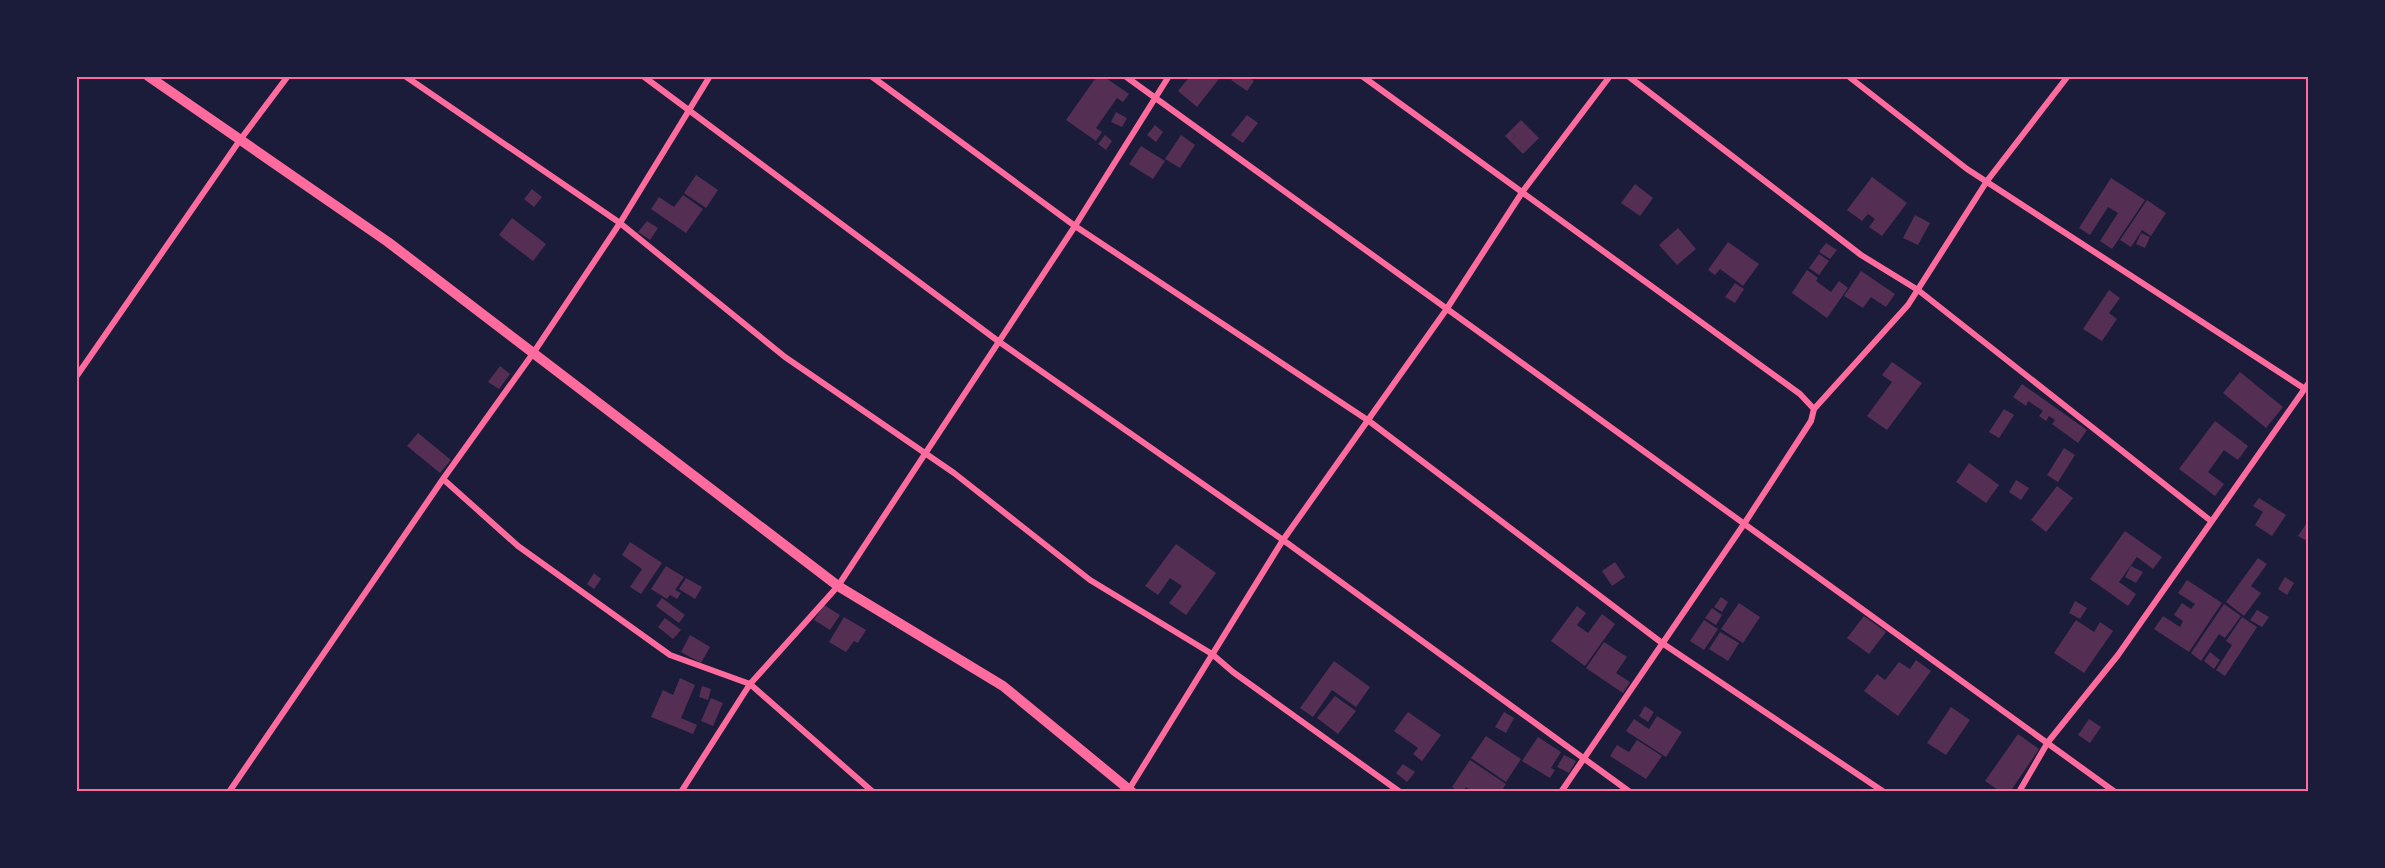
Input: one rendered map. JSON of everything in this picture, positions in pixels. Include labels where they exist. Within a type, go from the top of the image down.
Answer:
[{"type":"street","points":[[148,76],[388,242],[838,586],[1003,686],[1129,791],[1283,540],[1446,310],[1523,191],[1610,76]]},
{"type":"street","points":[[76,377],[240,140],[288,76]]},
{"type":"street","points":[[405,76],[620,223],[785,357],[954,473],[1090,580],[1212,654],[1233,672],[1400,792]]},
{"type":"street","points":[[644,76],[998,341],[1283,540],[1630,792]]},
{"type":"street","points":[[229,792],[443,479],[534,352],[620,223],[710,76]]},
{"type":"street","points":[[871,76],[1075,226],[1369,421],[1662,643],[1884,792]]},
{"type":"street","points":[[1125,76],[2115,792]]},
{"type":"street","points":[[681,792],[750,684],[838,586],[1075,226],[1169,76]]},
{"type":"street","points":[[1362,76],[1800,394],[1814,409]]},
{"type":"street","points":[[1628,76],[1861,255],[1918,290],[2211,521]]},
{"type":"street","points":[[1848,76],[1967,169],[2307,387],[2118,655],[2048,742],[2019,792]]},
{"type":"street","points":[[1561,792],[1744,524],[1811,421],[1814,409],[1908,304],[1987,181],[2068,76]]},
{"type":"street","points":[[443,479],[518,546],[670,655],[750,684],[873,792]]},
{"type":"building","points":[[1097,76],[1103,76],[1129,94],[1123,102],[1117,98],[1096,128],[1102,132],[1096,141],[1066,120]]},
{"type":"building","points":[[1190,76],[1216,76],[1219,79],[1197,107],[1178,91]]},
{"type":"building","points":[[1234,76],[1247,76],[1254,81],[1247,91],[1231,80]]},
{"type":"building","points":[[1116,112],[1127,118],[1122,127],[1111,122]]},
{"type":"building","points":[[1247,115],[1258,123],[1243,143],[1231,135]]},
{"type":"building","points":[[1521,120],[1539,138],[1523,154],[1505,136]]},
{"type":"building","points":[[1155,125],[1163,132],[1156,142],[1147,135]]},
{"type":"building","points":[[1105,135],[1112,141],[1106,150],[1098,144]]},
{"type":"building","points":[[1181,135],[1195,145],[1180,168],[1165,159]]},
{"type":"building","points":[[1141,146],[1165,161],[1153,179],[1129,164]]},
{"type":"building","points":[[696,175],[718,190],[706,208],[684,193]]},
{"type":"building","points":[[1872,177],[1907,203],[1882,236],[1869,227],[1875,219],[1868,214],[1862,221],[1847,210]]},
{"type":"building","points":[[2111,178],[2145,200],[2112,249],[2100,241],[2118,213],[2108,207],[2090,235],[2079,228]]},
{"type":"building","points":[[1635,184],[1653,198],[1640,216],[1621,203]]},
{"type":"building","points":[[532,189],[542,197],[534,207],[524,199]]},
{"type":"building","points":[[683,195],[703,209],[686,233],[651,209],[659,197],[674,207]]},
{"type":"building","points":[[2147,200],[2166,213],[2151,236],[2142,230],[2131,247],[2120,240]]},
{"type":"building","points":[[1915,215],[1930,223],[1918,245],[1903,238]]},
{"type":"building","points":[[512,218],[546,244],[533,261],[499,235]]},
{"type":"building","points":[[647,221],[658,228],[650,240],[638,232]]},
{"type":"building","points":[[1678,228],[1696,249],[1677,265],[1659,245]]},
{"type":"building","points":[[2141,233],[2150,237],[2145,248],[2136,244]]},
{"type":"building","points":[[1728,242],[1759,264],[1743,286],[1720,269],[1715,275],[1708,270]]},
{"type":"building","points":[[1826,243],[1837,250],[1830,259],[1819,252]]},
{"type":"building","points":[[1819,254],[1829,261],[1819,275],[1809,268]]},
{"type":"building","points":[[1807,270],[1818,278],[1816,281],[1831,292],[1839,281],[1848,288],[1827,318],[1792,293]]},
{"type":"building","points":[[1861,271],[1895,294],[1886,307],[1871,297],[1863,308],[1844,296]]},
{"type":"building","points":[[1735,283],[1744,289],[1735,303],[1725,297]]},
{"type":"building","points":[[2109,290],[2120,298],[2109,313],[2117,319],[2102,341],[2083,329]]},
{"type":"building","points":[[1892,362],[1922,383],[1887,430],[1867,416],[1892,382],[1882,375]]},
{"type":"building","points":[[500,366],[510,374],[499,389],[488,382]]},
{"type":"building","points":[[2240,372],[2283,407],[2266,428],[2223,393]]},
{"type":"building","points":[[2022,384],[2087,430],[2078,443],[2052,424],[2055,420],[2049,416],[2046,421],[2039,416],[2043,411],[2028,401],[2026,406],[2013,397]]},
{"type":"building","points":[[2004,409],[2014,415],[1999,438],[1989,432]]},
{"type":"building","points":[[2215,421],[2248,446],[2238,460],[2224,450],[2208,472],[2224,484],[2215,496],[2179,469]]},
{"type":"building","points":[[418,433],[451,460],[440,473],[407,446]]},
{"type":"building","points":[[2064,448],[2075,455],[2058,482],[2047,475]]},
{"type":"building","points":[[1969,463],[1999,485],[1986,503],[1956,482]]},
{"type":"building","points":[[2016,480],[2029,488],[2021,500],[2009,492]]},
{"type":"building","points":[[2057,486],[2073,498],[2046,532],[2031,520]]},
{"type":"building","points":[[2259,498],[2286,515],[2272,536],[2255,525],[2263,512],[2253,506]]},
{"type":"building","points":[[2308,521],[2308,536],[2305,540],[2298,536]]},
{"type":"building","points":[[2125,531],[2162,557],[2153,569],[2137,557],[2119,582],[2136,594],[2128,606],[2090,579]]},
{"type":"building","points":[[630,542],[662,563],[641,594],[630,587],[642,569],[622,555]]},
{"type":"building","points":[[1176,544],[1216,573],[1186,615],[1169,603],[1182,586],[1170,578],[1158,595],[1145,586]]},
{"type":"building","points":[[2258,558],[2267,564],[2251,586],[2261,593],[2244,616],[2226,602]]},
{"type":"building","points":[[1615,562],[1625,577],[1612,586],[1602,571]]},
{"type":"building","points":[[666,566],[684,577],[675,590],[681,593],[677,599],[670,595],[667,599],[651,589]]},
{"type":"building","points":[[2131,566],[2143,572],[2136,583],[2125,577]]},
{"type":"building","points":[[594,573],[601,579],[594,589],[587,584]]},
{"type":"building","points":[[2285,577],[2294,583],[2287,595],[2278,589]]},
{"type":"building","points":[[686,578],[702,587],[695,599],[679,589]]},
{"type":"building","points":[[2187,580],[2222,603],[2189,652],[2154,629],[2163,616],[2180,627],[2183,621],[2174,615],[2182,603],[2191,609],[2195,604],[2178,593]]},
{"type":"building","points":[[1721,597],[1728,602],[1722,612],[1714,607]]},
{"type":"building","points":[[662,598],[685,615],[679,623],[656,606]]},
{"type":"building","points":[[2075,601],[2087,608],[2080,619],[2069,613]]},
{"type":"building","points":[[1739,603],[1760,617],[1743,643],[1721,629]]},
{"type":"building","points":[[2224,604],[2241,616],[2225,638],[2219,634],[2201,661],[2191,653]]},
{"type":"building","points":[[824,605],[840,615],[830,630],[814,620]]},
{"type":"building","points":[[1577,606],[1586,613],[1577,625],[1588,633],[1602,614],[1615,624],[1585,666],[1551,641]]},
{"type":"building","points":[[1712,608],[1722,615],[1716,625],[1705,618]]},
{"type":"building","points":[[2257,610],[2269,617],[2262,627],[2250,620]]},
{"type":"building","points":[[1864,616],[1886,632],[1869,654],[1847,638]]},
{"type":"building","points":[[844,617],[866,630],[858,643],[854,641],[846,652],[829,642]]},
{"type":"building","points":[[2242,617],[2257,627],[2225,676],[2216,670],[2232,645],[2226,641]]},
{"type":"building","points":[[665,618],[681,630],[673,639],[658,627]]},
{"type":"building","points":[[1704,620],[1718,629],[1704,650],[1690,641]]},
{"type":"building","points":[[2076,620],[2094,632],[2100,622],[2113,631],[2084,673],[2054,653]]},
{"type":"building","points":[[1720,632],[1739,643],[1728,661],[1709,649]]},
{"type":"building","points":[[690,635],[710,647],[701,663],[681,652]]},
{"type":"building","points":[[1604,642],[1627,657],[1616,673],[1630,682],[1623,693],[1586,668]]},
{"type":"building","points":[[2210,652],[2220,660],[2214,669],[2204,661]]},
{"type":"building","points":[[1916,660],[1931,671],[1898,716],[1864,691],[1877,674],[1885,680],[1899,662],[1910,669]]},
{"type":"building","points":[[1334,661],[1370,687],[1356,707],[1332,690],[1313,717],[1300,708]]},
{"type":"building","points":[[680,678],[695,685],[681,718],[697,725],[693,734],[651,717],[663,690],[673,695]]},
{"type":"building","points":[[702,686],[711,689],[708,700],[699,697]]},
{"type":"building","points":[[1335,696],[1356,711],[1338,734],[1317,718]]},
{"type":"building","points":[[711,698],[723,703],[713,726],[701,721]]},
{"type":"building","points":[[1645,706],[1654,712],[1648,722],[1639,716]]},
{"type":"building","points":[[1951,707],[1970,720],[1946,755],[1927,743]]},
{"type":"building","points":[[1408,712],[1441,735],[1422,761],[1413,754],[1418,748],[1394,731]]},
{"type":"building","points":[[1504,712],[1514,718],[1506,733],[1495,727]]},
{"type":"building","points":[[1657,716],[1682,732],[1666,757],[1626,731],[1634,719],[1649,729]]},
{"type":"building","points":[[2089,719],[2101,727],[2090,743],[2078,735]]},
{"type":"building","points":[[2018,734],[2039,749],[2010,792],[2001,792],[1985,781]]},
{"type":"building","points":[[1486,736],[1521,759],[1506,782],[1471,758]]},
{"type":"building","points":[[1538,737],[1561,752],[1551,768],[1555,770],[1550,778],[1522,761]]},
{"type":"building","points":[[1637,740],[1662,756],[1646,779],[1610,756],[1617,745],[1629,752]]},
{"type":"building","points":[[1564,755],[1576,761],[1569,773],[1557,767]]},
{"type":"building","points":[[1470,760],[1506,784],[1501,792],[1473,792],[1466,787],[1463,792],[1459,792],[1452,787]]},
{"type":"building","points":[[1403,764],[1415,772],[1407,782],[1396,773]]}]
